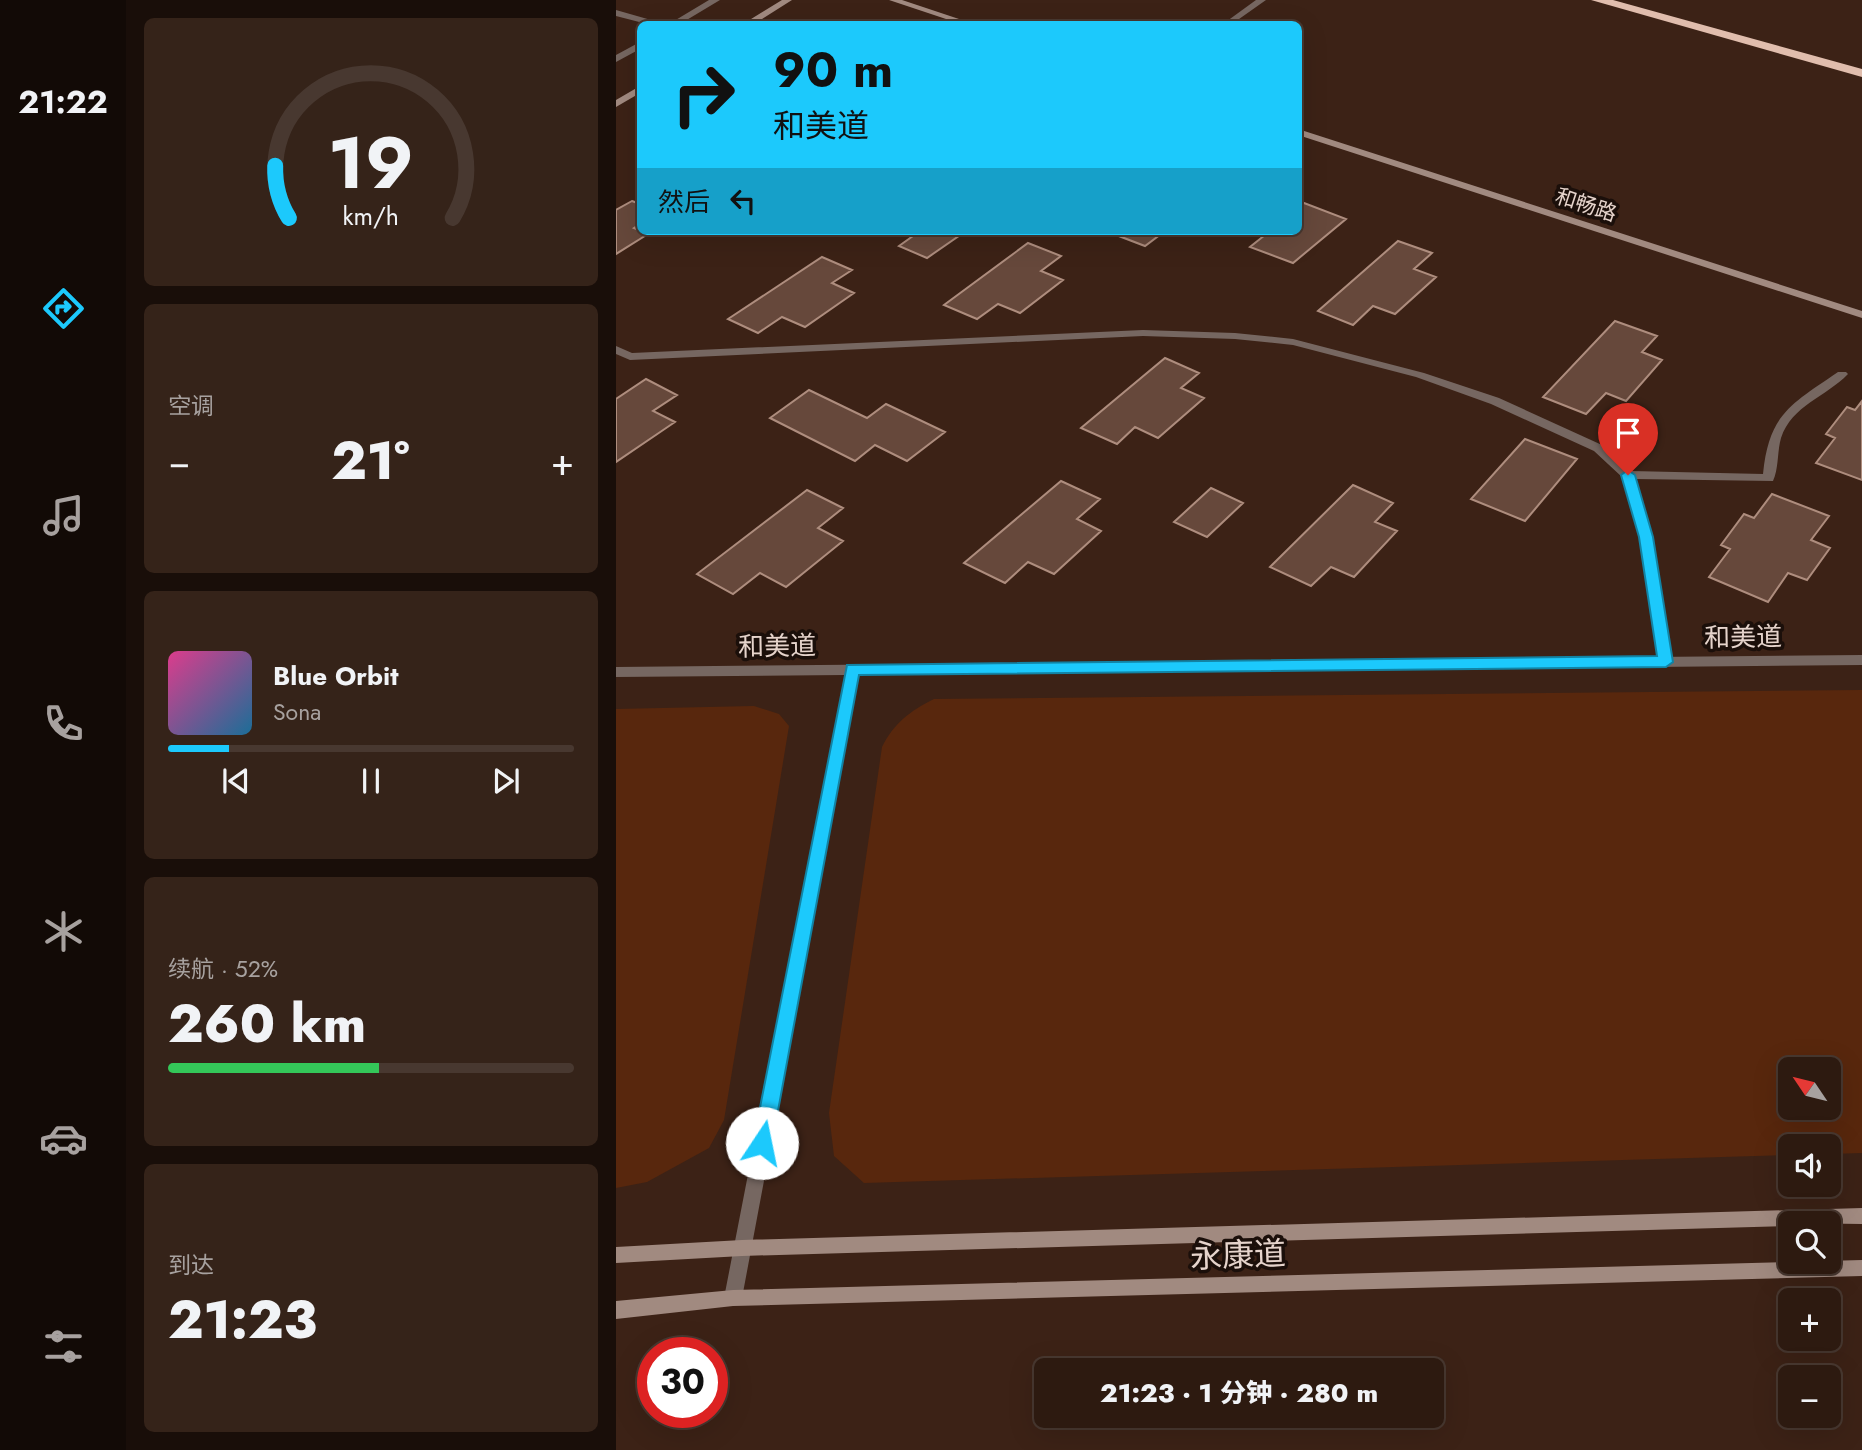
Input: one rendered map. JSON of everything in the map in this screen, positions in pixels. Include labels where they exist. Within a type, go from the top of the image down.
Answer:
[{"type":"highway","points":[[1598,0],[1862,73]]},
{"type":"highway","points":[[1639,0],[1862,61]]},
{"type":"street","points":[[679,21],[716,0]]},
{"type":"street","points":[[753,21],[788,0]]},
{"type":"street","points":[[893,0],[959,21]]},
{"type":"street","points":[[1231,21],[1262,0]]},
{"type":"street","points":[[616,13],[644,21]]},
{"type":"street","points":[[616,59],[637,46]]},
{"type":"street","points":[[616,104],[637,91]]},
{"type":"street","name":"和畅路","points":[[1302,133],[1862,315]]},
{"type":"street","points":[[616,366],[630,357],[1143,333],[1235,336],[1282,341],[1420,375],[1495,401],[1598,448],[1628,475],[1646,537],[1666,662]]},
{"type":"street","points":[[616,349],[630,357]]},
{"type":"street","points":[[1628,475],[1769,478],[1770,447],[1777,426],[1842,374]]},
{"type":"street","name":"和美道","points":[[616,672],[1862,660]]},
{"type":"street","points":[[733,1298],[853,669]]},
{"type":"street","name":"永康道","points":[[616,1255],[742,1248],[1862,1216]]},
{"type":"street","name":"永康道","points":[[616,1310],[733,1298],[1862,1268]]},
{"type":"shaded area","points":[[1862,690],[1862,1153],[1841,1154],[1841,1134],[1778,1134],[1778,1155],[864,1183],[834,1156],[829,1113],[882,747],[892,731],[917,708],[934,699]]},
{"type":"shaded area","points":[[754,706],[779,714],[789,726],[724,1120],[709,1148],[647,1182],[616,1188],[616,709]]},
{"type":"building","points":[[632,201],[637,203],[637,226],[634,228],[637,229],[637,235],[646,235],[616,254],[616,210]]},
{"type":"building","points":[[1304,203],[1346,219],[1293,263],[1250,247],[1265,235],[1302,235]]},
{"type":"building","points":[[914,235],[960,235],[927,258],[899,246]]},
{"type":"building","points":[[1116,235],[1160,235],[1145,246]]},
{"type":"building","points":[[1398,241],[1432,253],[1414,269],[1436,277],[1395,314],[1373,306],[1353,325],[1318,311]]},
{"type":"building","points":[[1028,243],[1061,256],[1041,271],[1063,280],[1020,313],[998,304],[977,319],[944,305]]},
{"type":"building","points":[[822,257],[852,270],[832,283],[854,293],[805,327],[782,317],[758,333],[728,319]]},
{"type":"building","points":[[1615,321],[1657,336],[1642,352],[1662,360],[1626,401],[1606,393],[1586,414],[1543,397]]},
{"type":"building","points":[[1165,358],[1199,373],[1181,388],[1204,398],[1158,438],[1135,427],[1117,444],[1081,428]]},
{"type":"building","points":[[646,379],[677,395],[653,411],[675,422],[616,462],[616,399]]},
{"type":"building","points":[[809,390],[867,418],[886,404],[945,432],[907,461],[875,445],[855,461],[770,418]]},
{"type":"building","points":[[1862,401],[1862,480],[1816,463],[1835,438],[1826,434],[1847,407],[1855,410]]},
{"type":"building","points":[[1525,439],[1577,459],[1525,521],[1471,499]]},
{"type":"building","points":[[1061,481],[1100,499],[1077,519],[1101,531],[1054,574],[1028,562],[1005,583],[964,563]]},
{"type":"building","points":[[1353,485],[1393,503],[1375,522],[1397,531],[1354,577],[1331,567],[1311,586],[1270,567]]},
{"type":"building","points":[[1211,488],[1243,503],[1207,537],[1174,522]]},
{"type":"building","points":[[807,490],[843,508],[818,528],[843,541],[786,587],[760,573],[733,594],[697,574]]},
{"type":"building","points":[[1772,494],[1829,516],[1811,540],[1830,548],[1807,580],[1788,573],[1768,602],[1709,577],[1730,549],[1721,545],[1744,514],[1754,518]]},
{"type":"route","points":[[762,1143],[853,669],[1666,662],[1646,537],[1628,475]]}]
